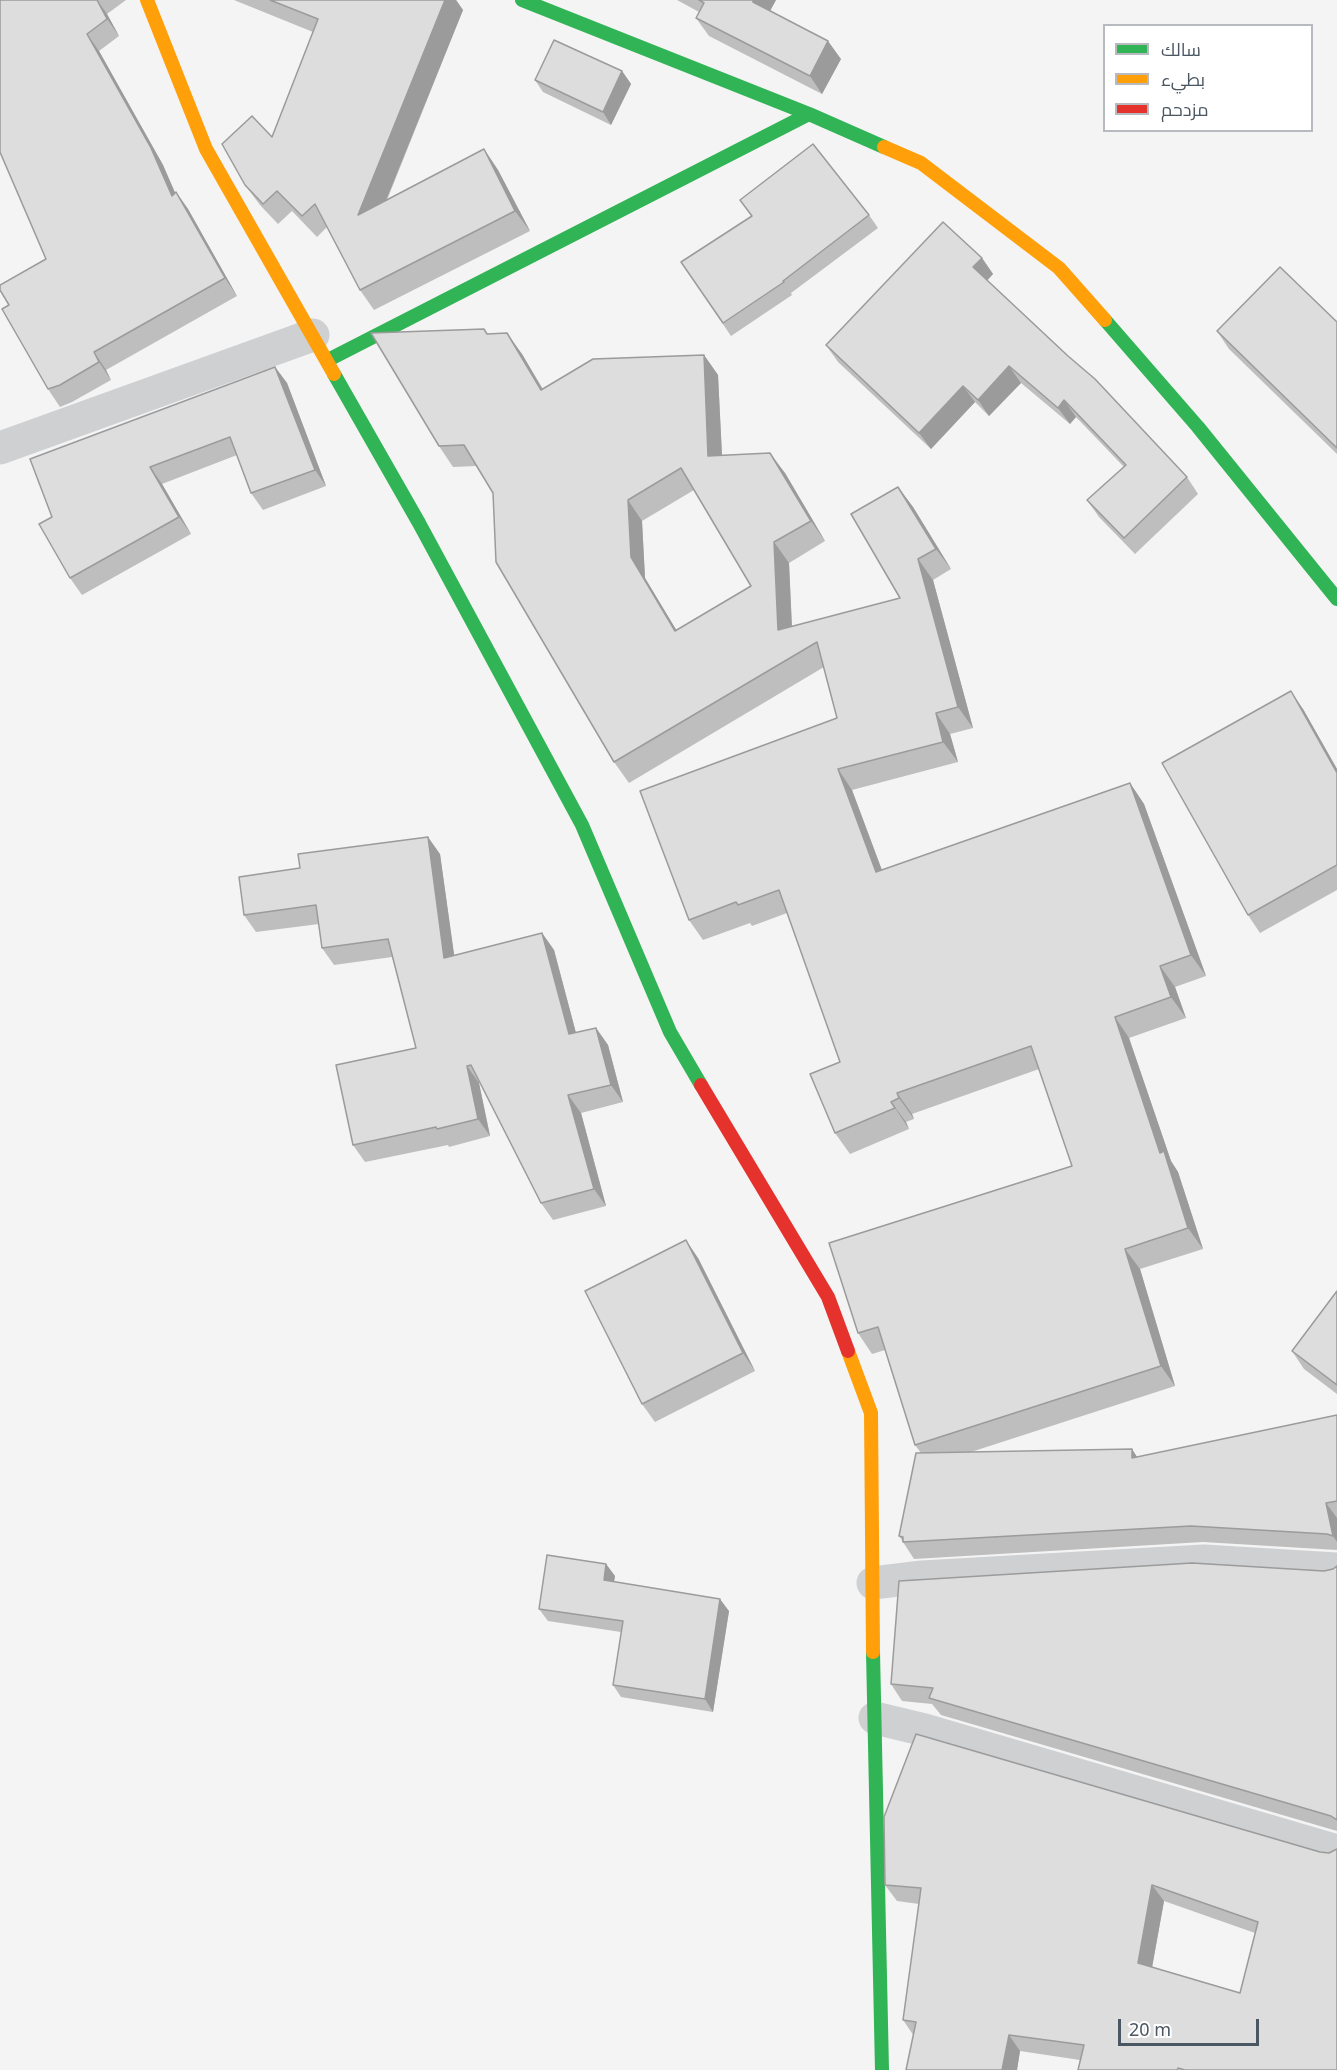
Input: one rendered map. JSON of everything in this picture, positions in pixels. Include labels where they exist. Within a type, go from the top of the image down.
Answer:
[{"type":"main road","points":[[147,0],[206,149],[425,533],[582,825],[670,1032],[828,1297],[871,1413],[882,2070]]},
{"type":"main road","points":[[522,0],[678,64],[809,114],[921,163],[1059,268],[1198,427],[1337,599]]},
{"type":"main road","points":[[320,347],[809,114]]},
{"type":"street","points":[[0,448],[320,347]]},
{"type":"street","points":[[873,1582],[922,1577],[1204,1561],[1337,1569]]},
{"type":"street","points":[[875,1718],[926,1730],[1337,1851]]},
{"type":"building","points":[[0,0],[97,0],[107,19],[87,34],[151,148],[172,196],[176,192],[225,278],[94,352],[99,362],[60,385],[48,389],[2,309],[9,305],[0,290],[0,285],[46,259],[0,152]]},
{"type":"building","points":[[270,0],[445,0],[358,215],[484,149],[515,211],[360,290],[315,204],[302,216],[277,191],[263,204],[245,185],[222,144],[252,116],[272,137],[318,19]]},
{"type":"building","points":[[699,0],[753,0],[828,41],[810,76],[696,18],[704,3]]},
{"type":"building","points":[[554,40],[622,71],[603,112],[535,80]]},
{"type":"building","points":[[813,144],[869,215],[784,282],[723,323],[681,262],[752,216],[740,200]]},
{"type":"building","points":[[943,222],[982,258],[973,267],[1095,379],[1187,477],[1124,538],[1087,500],[1126,465],[1064,400],[1058,408],[1009,366],[978,400],[963,386],[919,433],[826,345]]},
{"type":"building","points":[[1280,267],[1337,322],[1337,448],[1217,331]]},
{"type":"building","points":[[484,329],[487,334],[507,333],[541,390],[593,359],[704,355],[708,456],[770,453],[811,521],[774,542],[778,630],[900,598],[851,514],[898,487],[936,549],[918,559],[958,707],[936,713],[943,742],[838,769],[876,872],[1130,783],[1191,955],[1160,966],[1171,997],[1115,1017],[1160,1153],[1164,1151],[1188,1228],[1125,1249],[1161,1366],[915,1445],[878,1327],[858,1333],[829,1243],[1072,1166],[1031,1046],[897,1093],[899,1098],[891,1102],[895,1108],[835,1133],[810,1074],[840,1062],[779,890],[738,905],[736,902],[689,920],[640,791],[837,718],[817,642],[614,762],[496,562],[493,493],[464,445],[439,446],[371,333]],"holes":[[[681,468],[751,586],[675,631],[631,557],[628,500]]]},
{"type":"building","points":[[275,367],[315,470],[251,493],[230,437],[150,467],[179,517],[70,578],[39,524],[52,517],[30,459]]},
{"type":"building","points":[[1291,691],[1337,773],[1337,865],[1248,915],[1162,763]]},
{"type":"building","points":[[428,837],[444,958],[542,933],[569,1034],[596,1028],[611,1085],[568,1095],[594,1189],[541,1203],[471,1065],[467,1066],[478,1119],[353,1145],[336,1065],[416,1048],[388,939],[322,948],[316,905],[244,915],[239,877],[300,868],[298,854]]},
{"type":"building","points":[[686,1240],[743,1353],[642,1404],[585,1291]]},
{"type":"building","points":[[1337,1291],[1337,1385],[1292,1351]]},
{"type":"building","points":[[1337,1415],[1337,1501],[1326,1503],[1333,1536],[1191,1526],[903,1542],[903,1537],[899,1536],[916,1453],[1132,1449],[1132,1458]]},
{"type":"building","points":[[547,1555],[606,1564],[604,1580],[720,1599],[705,1699],[613,1685],[623,1621],[539,1609]]},
{"type":"building","points":[[1192,1563],[1324,1571],[1337,1566],[1337,1820],[1331,1816],[929,1698],[933,1688],[891,1684],[899,1581]]},
{"type":"building","points":[[916,1734],[1320,1852],[1329,1853],[1337,1849],[1337,2070],[1185,2070],[1178,2068],[1177,2070],[1078,2070],[1084,2045],[1009,2035],[1002,2070],[906,2070],[916,2022],[903,2020],[921,1888],[885,1885],[884,1817]],"holes":[[[1152,1885],[1258,1922],[1240,1993],[1138,1963]]]},
{"type":"traffic: fast","points":[[522,0],[809,114],[884,147]]},
{"type":"traffic: fast","points":[[328,360],[809,114]]},
{"type":"traffic: fast","points":[[1105,320],[1198,427],[1337,599]]},
{"type":"traffic: fast","points":[[334,374],[419,523],[582,825],[670,1032],[701,1085]]},
{"type":"traffic: fast","points":[[873,1652],[882,2070]]},
{"type":"traffic: slow","points":[[147,0],[206,149],[334,374]]},
{"type":"traffic: slow","points":[[884,147],[921,163],[1059,268],[1105,320]]},
{"type":"traffic: slow","points":[[848,1351],[871,1413],[873,1652]]},
{"type":"traffic: jam","points":[[701,1085],[828,1297],[848,1351]]}]
